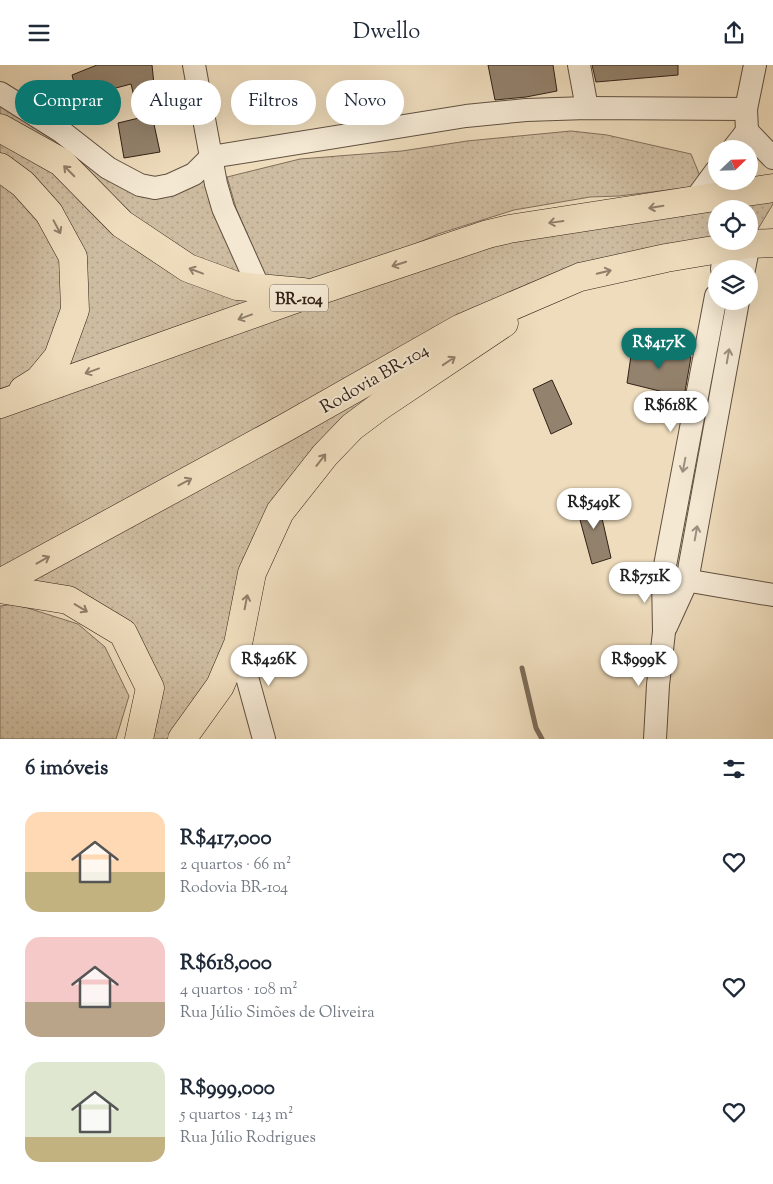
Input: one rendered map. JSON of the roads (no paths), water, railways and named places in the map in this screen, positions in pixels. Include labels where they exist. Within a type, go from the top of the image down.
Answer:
[{"type":"highway","points":[[0,128],[61,163],[122,223],[188,268],[236,286],[312,293]]},
{"type":"highway","points":[[0,167],[22,184],[49,213],[72,257],[75,310],[58,357],[39,380],[0,404]]},
{"type":"highway","name":"BR-104","points":[[0,404],[312,293],[488,234],[509,229],[773,188]]},
{"type":"highway","name":"Rodovia BR-104","points":[[0,583],[285,429],[461,328],[580,277],[666,258],[750,252]]},
{"type":"highway","points":[[182,739],[220,686],[238,644],[252,573],[280,513],[325,455],[352,427],[380,406],[558,287]]},
{"type":"highway","points":[[0,589],[68,600],[123,633],[150,688],[139,739]]},
{"type":"street","points":[[194,65],[216,184],[223,208],[259,288]]},
{"type":"street","points":[[579,65],[587,108]]},
{"type":"street","points":[[737,140],[746,120],[755,65]]},
{"type":"street","points":[[0,93],[62,132],[108,168],[140,185],[155,188],[170,185],[194,174],[211,157],[466,116],[587,108],[746,120]]},
{"type":"street","points":[[746,120],[773,158]]},
{"type":"street","points":[[694,201],[708,182]]},
{"type":"street","points":[[656,738],[658,685],[664,632],[663,576],[713,310]]},
{"type":"street","points":[[664,632],[687,581],[736,310]]},
{"type":"street","points":[[663,576],[773,595]]},
{"type":"street","points":[[238,644],[264,739]]},
{"type":"waterway","points":[[522,668],[536,728],[542,739]]}]
